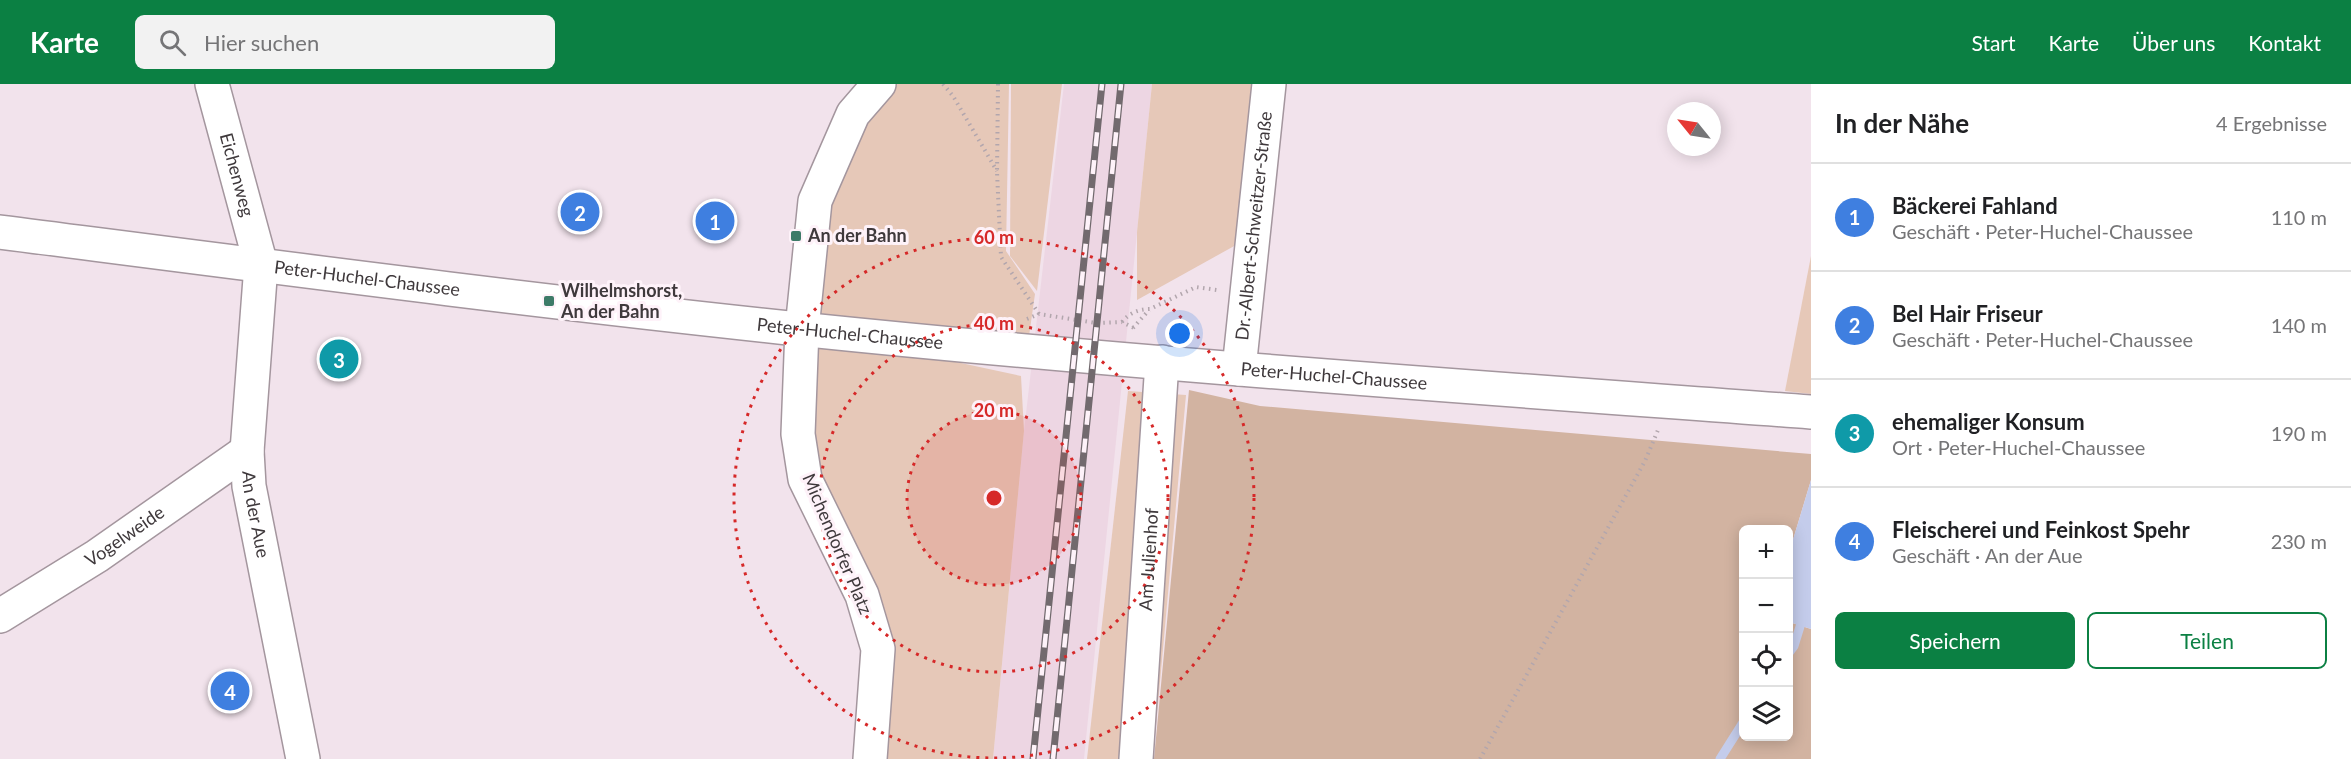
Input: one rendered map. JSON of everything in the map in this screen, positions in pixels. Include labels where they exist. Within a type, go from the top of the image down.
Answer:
[{"type":"street","name":"Eichenweg","points":[[212,84],[261,265]]},
{"type":"street","name":"Michendorfer Platz","points":[[870,759],[878,649],[862,596],[805,479],[798,434],[802,329],[815,201],[854,114],[879,84]]},
{"type":"street","name":"Dr.-Albert-Schweitzer-Straße","points":[[1239,369],[1269,84]]},
{"type":"street","name":"Peter-Huchel-Chaussee","points":[[0,232],[549,301],[802,329],[1239,369],[1811,412]]},
{"type":"street","name":"An der Aue","points":[[261,265],[247,451],[249,486],[303,759]]},
{"type":"street","name":"Am Julienhof","points":[[1136,759],[1162,362]]},
{"type":"street","name":"Vogelweide","points":[[0,616],[97,556],[247,451]]},
{"type":"path","points":[[943,84],[953,96],[997,172]]},
{"type":"path","points":[[998,84],[997,172],[1001,257],[1038,314]]},
{"type":"path","points":[[1133,328],[1150,309],[1197,287],[1246,298]]},
{"type":"path","points":[[1122,322],[1131,314],[1150,309]]},
{"type":"path","points":[[1480,759],[1645,461],[1671,402]]},
{"type":"shaded area","points":[[891,84],[1009,84],[1006,251],[1035,294],[1028,343],[812,322],[823,204],[862,116]]},
{"type":"shaded area","points":[[1011,84],[1062,84],[1037,291],[1010,256]]},
{"type":"shaded area","points":[[1064,84],[1152,84],[1084,759],[993,759],[1024,431]]},
{"type":"shaded area","points":[[1152,84],[1261,84],[1245,240],[1137,300],[1137,232]]},
{"type":"shaded area","points":[[1811,256],[1811,394],[1785,391]]},
{"type":"shaded area","points":[[802,329],[1021,376],[1024,431],[993,759],[870,759],[878,649],[798,434]]},
{"type":"shaded area","points":[[1189,390],[1260,406],[1811,454],[1811,480],[1793,540],[1793,525],[1739,525],[1739,741],[1793,741],[1793,623],[1811,629],[1811,759],[1154,759]]},
{"type":"shaded area","points":[[1128,391],[1186,395],[1153,759],[1087,759]]},
{"type":"water","points":[[1811,480],[1811,629],[1793,623],[1793,540]]},
{"type":"waterway","points":[[1793,647],[1811,591]]},
{"type":"waterway","points":[[1720,759],[1739,729]]},
{"type":"railway","points":[[1033,759],[1102,84]]},
{"type":"railway","points":[[1053,759],[1121,84]]},
{"type":"place","name":"Bel Hair Friseur","points":[[580,212]]},
{"type":"place","name":"Bäckerei Fahland","points":[[715,221]]},
{"type":"place","name":"An der Bahn","points":[[796,236]]},
{"type":"place","name":"Wilhelmshorst, An der Bahn","points":[[549,301]]},
{"type":"place","name":"ehemaliger Konsum","points":[[339,359]]},
{"type":"place","name":"Fleischerei und Feinkost Spehr","points":[[230,691]]}]
